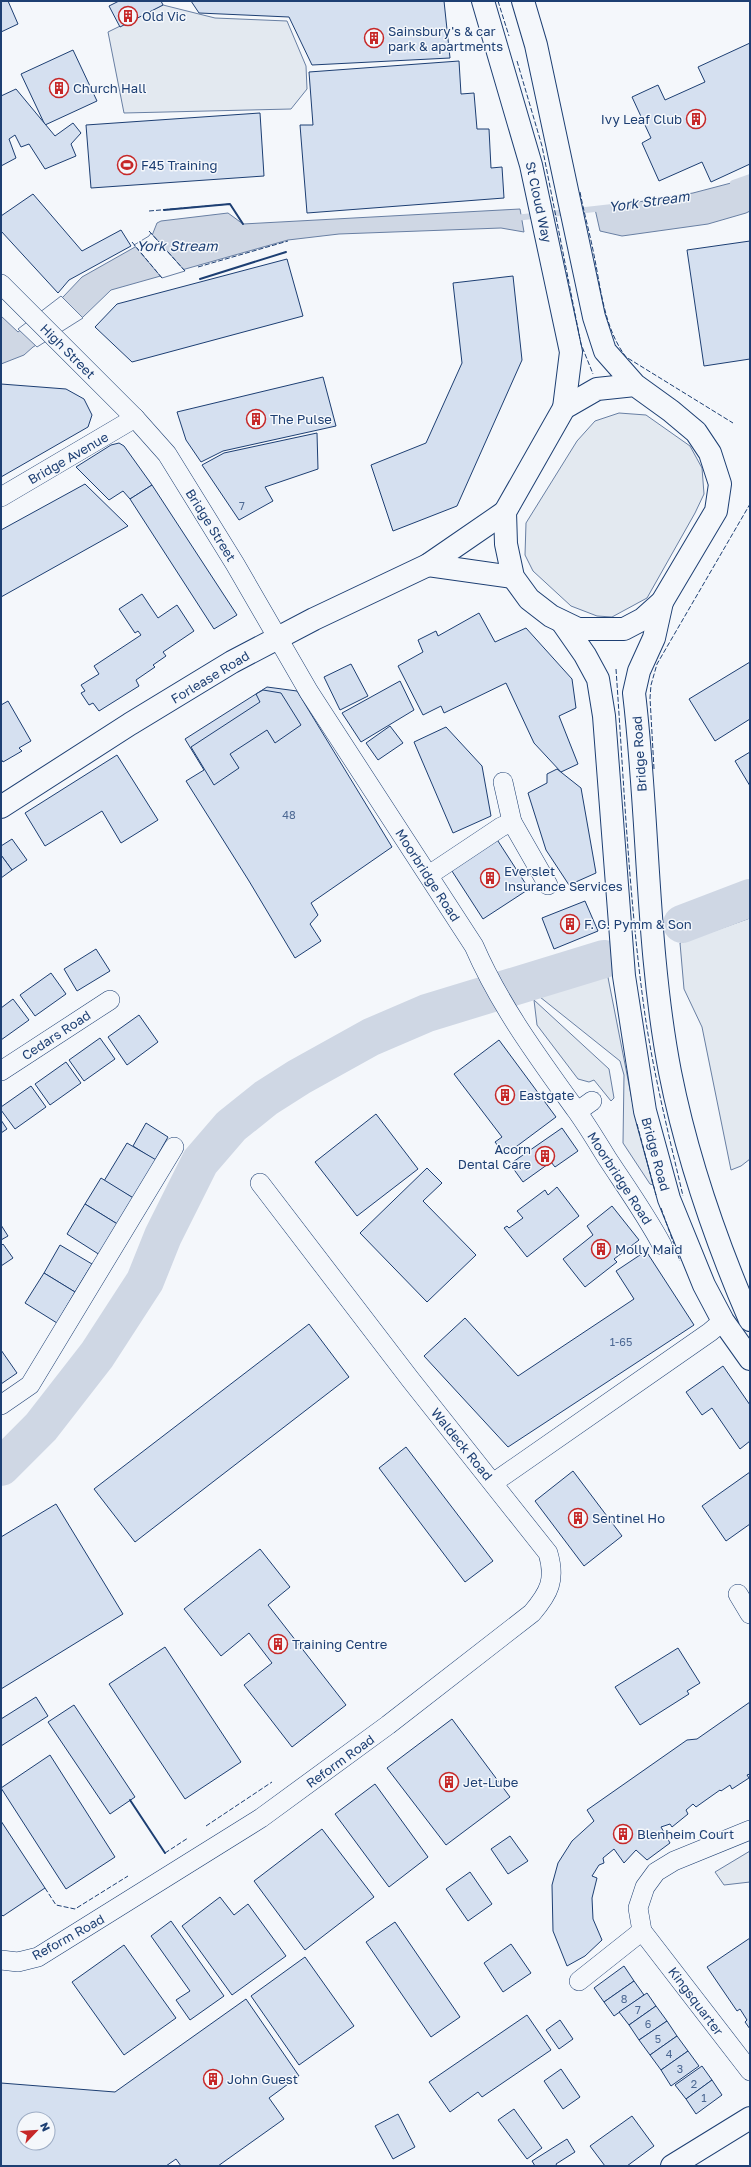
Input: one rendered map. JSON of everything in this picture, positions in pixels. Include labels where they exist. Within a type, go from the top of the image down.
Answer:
[{"type":"main road","name":"St Cloud Way","points":[[483,1],[531,165],[571,352],[564,408]]},
{"type":"main road","points":[[523,1],[536,45],[594,317],[605,350],[635,385],[671,410],[696,432],[710,453],[720,484],[716,511],[662,602],[643,619],[624,629],[578,629],[562,622],[530,599],[513,577],[506,544],[505,512],[564,408],[597,389],[635,385]]},
{"type":"main road","name":"Forlease Road","points":[[1,807],[130,724],[232,662],[428,565],[505,512]]},
{"type":"main road","points":[[428,565],[513,577]]},
{"type":"main road","name":"Bridge Road","points":[[662,602],[654,638],[639,671],[634,693],[656,965],[670,1070],[688,1152],[696,1176]]},
{"type":"main road","name":"Bridge Road","points":[[562,622],[585,655],[598,679],[604,716],[624,976],[645,1111],[668,1199],[704,1285],[722,1321],[750,1359]]},
{"type":"main road","points":[[696,1176],[712,1228],[750,1320]]},
{"type":"main road","points":[[696,1176],[692,1200],[694,1215],[731,1305],[730,1311],[722,1321]]},
{"type":"main road","points":[[672,2166],[750,2118]]},
{"type":"street","name":"High Street","points":[[1,284],[135,418]]},
{"type":"street","name":"Bridge Avenue","points":[[1,497],[135,418]]},
{"type":"street","name":"Bridge Street","points":[[135,418],[167,454],[235,564],[278,638]]},
{"type":"street","name":"Moorbridge Road","points":[[278,638],[309,692],[474,946],[487,977],[507,1012],[585,1106],[662,1245]]},
{"type":"street","points":[[503,782],[512,822],[548,886]]},
{"type":"street","points":[[429,875],[501,827],[512,822]]},
{"type":"street","name":"Cedars Road","points":[[1,1071],[110,1000]]},
{"type":"street","points":[[1,1405],[30,1385],[174,1146]]},
{"type":"street","name":"Waldeck Road","points":[[260,1183],[410,1379],[493,1483],[710,1332],[722,1321]]},
{"type":"street","name":"Reform Road","points":[[1,1960],[18,1962],[38,1957],[261,1818],[388,1725],[532,1613],[546,1597],[551,1582],[551,1564],[548,1553],[493,1483]]},
{"type":"street","points":[[738,1594],[750,1614]]},
{"type":"street","name":"Kingsquarter","points":[[750,1830],[674,1861],[656,1872],[645,1887],[638,1908],[642,1931],[750,2071]]},
{"type":"street","points":[[579,1982],[642,1931]]},
{"type":"shaded area","points":[[163,5],[215,18],[287,21],[306,66],[307,89],[291,109],[124,113],[108,32]]},
{"type":"shaded area","points":[[619,413],[646,415],[690,446],[702,468],[704,494],[695,513],[647,598],[612,617],[597,616],[571,606],[533,571],[525,555],[526,523],[577,441],[595,421]]},
{"type":"shaded area","points":[[750,918],[750,1159],[741,1166],[731,1170],[702,1027],[684,989],[680,943]]},
{"type":"shaded area","points":[[604,957],[633,1105],[653,1185],[650,1184],[623,1143],[624,1075],[620,1061],[535,993],[528,983]]},
{"type":"shaded area","points":[[534,1000],[609,1069],[614,1098],[611,1101],[594,1080],[589,1082],[578,1079],[537,1025]]},
{"type":"shaded area","points":[[750,1851],[750,1882],[724,1885],[715,1872]]},
{"type":"water","points":[[750,178],[750,211],[746,213],[708,224],[622,236],[600,231],[595,209],[693,193]]},
{"type":"water","name":"York Stream","points":[[520,209],[524,232],[501,228],[339,234],[288,240],[111,290],[83,317],[33,347],[24,355],[1,364],[1,316],[18,332],[63,297],[82,277],[151,238],[157,223],[161,221],[228,213],[243,224]]},
{"type":"pier","points":[[151,233],[185,271],[162,278],[134,245],[149,236]]},
{"type":"pier","points":[[61,296],[83,318],[37,347],[18,329]]},
{"type":"building","points":[[1,1],[8,1],[18,24],[1,32]]},
{"type":"building","name":"Old Vic","points":[[119,1],[161,1],[163,5],[120,27],[109,6]]},
{"type":"building","name":"Sainsbury's & car park & apartments","points":[[191,1],[444,1],[450,58],[312,65],[289,17],[199,13]]},
{"type":"building","name":"Ivy Leaf Club","points":[[750,43],[750,164],[711,182],[702,162],[659,181],[642,143],[651,138],[632,97],[658,85],[665,100],[705,82],[698,67]]},
{"type":"building","name":"Church Hall","points":[[73,50],[97,101],[45,125],[21,74]]},
{"type":"building","points":[[459,61],[461,94],[474,93],[477,129],[489,129],[491,168],[502,167],[504,198],[307,213],[300,125],[313,125],[309,72]]},
{"type":"building","points":[[16,89],[55,136],[73,123],[81,133],[71,144],[76,156],[45,169],[29,144],[21,147],[15,135],[9,139],[16,158],[1,166],[1,96]]},
{"type":"building","points":[[260,113],[264,176],[91,188],[86,125]]},
{"type":"building","points":[[33,194],[82,251],[121,230],[131,246],[69,280],[58,293],[1,231],[1,216]]},
{"type":"building","points":[[750,241],[750,359],[704,366],[687,250]]},
{"type":"building","points":[[287,259],[303,316],[132,362],[95,327],[117,304]]},
{"type":"building","points":[[513,276],[522,360],[457,506],[393,531],[371,465],[426,443],[462,363],[453,283]]},
{"type":"building","name":"The Pulse","points":[[323,377],[336,426],[223,451],[201,462],[186,440],[177,412]]},
{"type":"building","points":[[1,384],[66,389],[84,399],[92,415],[88,427],[1,477]]},
{"type":"building","points":[[317,433],[318,469],[265,487],[273,501],[239,520],[202,465],[224,453]]},
{"type":"building","points":[[119,443],[124,446],[152,485],[130,499],[123,491],[109,500],[76,467],[111,445]]},
{"type":"building","points":[[85,484],[128,526],[1,597],[1,530]]},
{"type":"building","points":[[152,485],[237,615],[214,629],[130,499]]},
{"type":"building","points":[[142,594],[158,618],[177,605],[194,631],[163,652],[166,656],[153,665],[155,667],[136,680],[139,686],[99,711],[93,703],[89,705],[81,693],[85,691],[81,685],[99,674],[94,666],[141,635],[138,631],[135,633],[119,609]]},
{"type":"building","points":[[479,613],[495,642],[526,628],[572,679],[576,708],[559,716],[578,764],[561,772],[534,743],[506,683],[444,713],[441,706],[423,715],[398,666],[423,652],[418,640],[436,631],[438,636]]},
{"type":"building","points":[[750,662],[750,719],[715,741],[689,699]]},
{"type":"building","points":[[351,664],[368,696],[340,710],[324,677]]},
{"type":"building","points":[[400,681],[414,710],[361,742],[342,713]]},
{"type":"building","points":[[267,687],[297,691],[392,847],[311,903],[318,915],[310,924],[321,941],[295,958],[249,881],[186,781],[204,770],[185,739]]},
{"type":"building","points":[[263,690],[281,693],[301,725],[275,743],[267,730],[230,754],[239,768],[214,785],[191,747],[260,702],[256,694]]},
{"type":"building","points":[[8,701],[31,741],[19,748],[22,751],[3,762],[1,759],[1,705]]},
{"type":"building","points":[[390,726],[403,743],[378,760],[366,743]]},
{"type":"building","points":[[446,727],[482,766],[491,816],[453,833],[414,742]]},
{"type":"building","points":[[750,752],[750,786],[735,761]]},
{"type":"building","points":[[117,755],[158,820],[121,843],[102,811],[45,846],[25,813]]},
{"type":"building","points":[[557,769],[581,788],[596,873],[569,885],[546,850],[528,793],[547,783],[547,774]]},
{"type":"building","name":"Everslet Insurance Services","points":[[496,838],[529,889],[483,919],[450,868]]},
{"type":"building","points":[[12,839],[27,860],[12,870],[1,855],[1,846]]},
{"type":"building","points":[[1,855],[12,870],[1,878]]},
{"type":"building","name":"F. G. Pymm & Son","points":[[585,901],[598,931],[554,949],[542,918]]},
{"type":"building","points":[[96,949],[110,971],[77,991],[64,969]]},
{"type":"building","points":[[51,973],[66,994],[35,1016],[20,995]]},
{"type":"building","points":[[13,999],[29,1020],[1,1040],[1,1008]]},
{"type":"building","points":[[139,1015],[158,1042],[127,1065],[108,1037]]},
{"type":"building","points":[[100,1038],[115,1059],[84,1081],[69,1060]]},
{"type":"building","name":"Eastgate","points":[[499,1040],[556,1117],[505,1155],[495,1142],[502,1137],[454,1074]]},
{"type":"building","points":[[66,1062],[81,1083],[50,1105],[35,1084]]},
{"type":"building","points":[[31,1086],[46,1107],[15,1129],[1,1110],[1,1107]]},
{"type":"building","points":[[376,1114],[418,1169],[357,1216],[315,1162]]},
{"type":"building","points":[[1,1120],[7,1129],[1,1133]]},
{"type":"building","points":[[146,1123],[168,1137],[155,1160],[133,1146]]},
{"type":"building","name":"Acorn Dental Care","points":[[562,1128],[578,1151],[555,1167],[551,1162],[523,1182],[510,1164]]},
{"type":"building","points":[[127,1143],[158,1161],[135,1199],[104,1181]]},
{"type":"building","points":[[427,1168],[442,1183],[423,1201],[476,1255],[427,1302],[360,1233]]},
{"type":"building","points":[[101,1178],[135,1199],[119,1225],[85,1204]]},
{"type":"building","points":[[557,1187],[579,1216],[527,1257],[504,1228],[507,1226],[509,1228],[523,1218],[517,1211],[545,1190],[548,1195]]},
{"type":"building","points":[[85,1204],[119,1225],[100,1255],[67,1234]]},
{"type":"building","name":"Molly Maid","points":[[612,1206],[639,1240],[614,1259],[617,1262],[585,1287],[563,1259],[593,1235],[587,1226]]},
{"type":"building","points":[[1,1225],[8,1236],[1,1240]]},
{"type":"building","points":[[3,1244],[13,1258],[1,1266],[1,1246]]},
{"type":"building","points":[[60,1245],[92,1264],[75,1292],[44,1273]]},
{"type":"building","points":[[646,1251],[694,1325],[508,1447],[424,1356],[465,1318],[518,1376],[634,1299],[616,1271]]},
{"type":"building","points":[[44,1273],[75,1292],[57,1323],[25,1303]]},
{"type":"building","points":[[309,1324],[349,1377],[135,1542],[94,1489]]},
{"type":"building","points":[[1,1350],[17,1373],[1,1384]]},
{"type":"building","points":[[723,1366],[750,1405],[750,1441],[740,1449],[712,1408],[702,1415],[686,1392]]},
{"type":"building","points":[[406,1447],[493,1561],[465,1582],[379,1468]]},
{"type":"building","name":"Sentinel Ho","points":[[573,1471],[622,1536],[584,1566],[535,1501]]},
{"type":"building","points":[[750,1472],[750,1524],[726,1541],[702,1506]]},
{"type":"building","points":[[56,1504],[123,1614],[1,1689],[1,1537]]},
{"type":"building","name":"Training Centre","points":[[260,1549],[290,1587],[268,1605],[346,1705],[292,1747],[244,1685],[272,1663],[249,1633],[221,1656],[184,1609]]},
{"type":"building","points":[[165,1647],[241,1762],[185,1799],[109,1684]]},
{"type":"building","points":[[678,1648],[700,1683],[687,1691],[689,1694],[640,1725],[615,1687]]},
{"type":"building","points":[[36,1697],[48,1716],[1,1746],[1,1719]]},
{"type":"building","name":"Blenheim Court","points":[[750,1702],[750,1774],[747,1775],[749,1778],[732,1789],[730,1785],[721,1791],[720,1790],[696,1807],[693,1804],[686,1810],[688,1814],[672,1827],[670,1824],[661,1827],[670,1843],[647,1860],[636,1850],[624,1863],[614,1849],[603,1858],[604,1863],[599,1865],[592,1876],[597,1878],[592,1898],[593,1919],[602,1940],[585,1956],[567,1966],[553,1931],[552,1885],[558,1863],[572,1841],[594,1821],[587,1810],[687,1740],[697,1739]]},
{"type":"building","points":[[74,1705],[135,1797],[110,1814],[48,1722]]},
{"type":"building","name":"Jet-Lube","points":[[452,1719],[510,1797],[446,1845],[387,1768]]},
{"type":"building","points":[[50,1755],[115,1857],[66,1889],[1,1788]]},
{"type":"building","points":[[375,1784],[428,1857],[389,1887],[335,1814]]},
{"type":"building","points":[[1,1821],[45,1888],[3,1916],[1,1914]]},
{"type":"building","points":[[322,1829],[374,1897],[305,1950],[254,1881]]},
{"type":"building","points":[[510,1836],[528,1861],[508,1874],[491,1849]]},
{"type":"building","points":[[470,1872],[492,1904],[468,1921],[446,1889]]},
{"type":"building","points":[[220,1897],[234,1915],[248,1904],[286,1956],[232,1995],[182,1926]]},
{"type":"building","points":[[171,1921],[224,1996],[190,2020],[176,2000],[190,1991],[151,1936]]},
{"type":"building","points":[[395,1922],[460,2017],[431,2037],[366,1942]]},
{"type":"building","points":[[750,1938],[750,2029],[745,2022],[747,2020],[740,2009],[737,2011],[707,1967]]},
{"type":"building","points":[[511,1944],[531,1973],[503,1992],[484,1963]]},
{"type":"building","points":[[124,1945],[176,2018],[124,2055],[72,1982]]},
{"type":"building","points":[[305,1957],[354,2026],[299,2065],[251,1996]]},
{"type":"building","points":[[624,1966],[634,1981],[604,2002],[594,1988]]},
{"type":"building","points":[[634,1981],[644,1995],[614,2016],[604,2002]]},
{"type":"building","points":[[647,1993],[656,2006],[629,2025],[619,2012]]},
{"type":"building","name":"John Guest","points":[[246,1999],[299,2076],[269,2098],[284,2119],[218,2166],[181,2166],[176,2159],[166,2166],[1,2166],[1,2083],[115,2092]]},
{"type":"building","points":[[656,2006],[667,2021],[639,2040],[629,2025]]},
{"type":"building","points":[[527,2015],[551,2050],[482,2097],[478,2092],[450,2112],[429,2082]]},
{"type":"building","points":[[560,2020],[573,2039],[559,2049],[546,2030]]},
{"type":"building","points":[[667,2021],[677,2036],[650,2055],[639,2040]]},
{"type":"building","points":[[677,2036],[688,2051],[661,2070],[650,2055]]},
{"type":"building","points":[[688,2051],[699,2066],[671,2086],[661,2070]]},
{"type":"building","points":[[702,2066],[712,2080],[686,2099],[675,2085]]},
{"type":"building","points":[[561,2069],[580,2097],[563,2109],[544,2081]]},
{"type":"building","points":[[712,2080],[722,2095],[696,2114],[686,2099]]},
{"type":"building","points":[[514,2109],[542,2148],[527,2159],[498,2120]]},
{"type":"building","points":[[398,2114],[415,2147],[393,2159],[375,2126]]},
{"type":"building","points":[[632,2116],[654,2146],[627,2166],[605,2166],[590,2146]]},
{"type":"building","points":[[567,2139],[575,2152],[556,2164],[557,2166],[535,2166],[532,2161]]},
{"type":"waterway","name":"York Stream","points":[[733,183],[750,177]]},
{"type":"waterway","points":[[515,218],[621,206]]},
{"type":"waterway","points":[[682,924],[750,898]]},
{"type":"waterway","points":[[1,1467],[41,1427],[97,1355],[145,1281],[163,1236],[200,1162],[231,1126],[266,1098],[299,1077],[371,1037],[427,1013],[604,959]]},
{"type":"fence","points":[[498,1],[509,36]]},
{"type":"fence","points":[[517,61],[542,146],[581,344],[593,374]]},
{"type":"fence","points":[[580,192],[604,308],[613,334],[626,357],[733,423]]},
{"type":"fence","points":[[149,211],[230,204],[243,224]]},
{"type":"fence","points":[[149,231],[185,271]]},
{"type":"fence","points":[[198,267],[288,241]]},
{"type":"fence","points":[[132,242],[162,278]]},
{"type":"fence","points":[[654,769],[650,698],[651,685],[657,664],[750,504]]},
{"type":"fence","points":[[616,669],[639,972],[653,1061],[683,1196]]},
{"type":"fence","points":[[637,1124],[656,1195]]},
{"type":"fence","points":[[661,1208],[680,1261]]},
{"type":"fence","points":[[206,1826],[272,1782]]},
{"type":"fence","points":[[165,1853],[188,1838]]},
{"type":"fence","points":[[45,1888],[56,1905],[75,1909],[128,1876]]},
{"type":"wall","points":[[164,210],[230,204],[243,224]]},
{"type":"wall","points":[[200,279],[286,252]]},
{"type":"wall","points":[[130,1800],[165,1853]]},
{"type":"place","name":"Old Vic","points":[[128,16]]},
{"type":"place","name":"Sainsbury's & car park & apartments","points":[[374,38]]},
{"type":"place","name":"Church Hall","points":[[59,88]]},
{"type":"place","name":"Ivy Leaf Club","points":[[696,119]]},
{"type":"place","name":"F45 Training","points":[[127,165]]},
{"type":"place","name":"The Pulse","points":[[256,419]]},
{"type":"place","name":"Everslet Insurance Services","points":[[490,878]]},
{"type":"place","name":"F. G. Pymm & Son","points":[[570,924]]},
{"type":"place","name":"Eastgate","points":[[505,1095]]},
{"type":"place","name":"Acorn Dental Care","points":[[545,1156]]},
{"type":"place","name":"Molly Maid","points":[[601,1249]]},
{"type":"place","name":"Sentinel Ho","points":[[578,1518]]},
{"type":"place","name":"Training Centre","points":[[278,1644]]},
{"type":"place","name":"Jet-Lube","points":[[449,1782]]},
{"type":"place","name":"Blenheim Court","points":[[623,1834]]},
{"type":"place","name":"John Guest","points":[[213,2079]]}]
